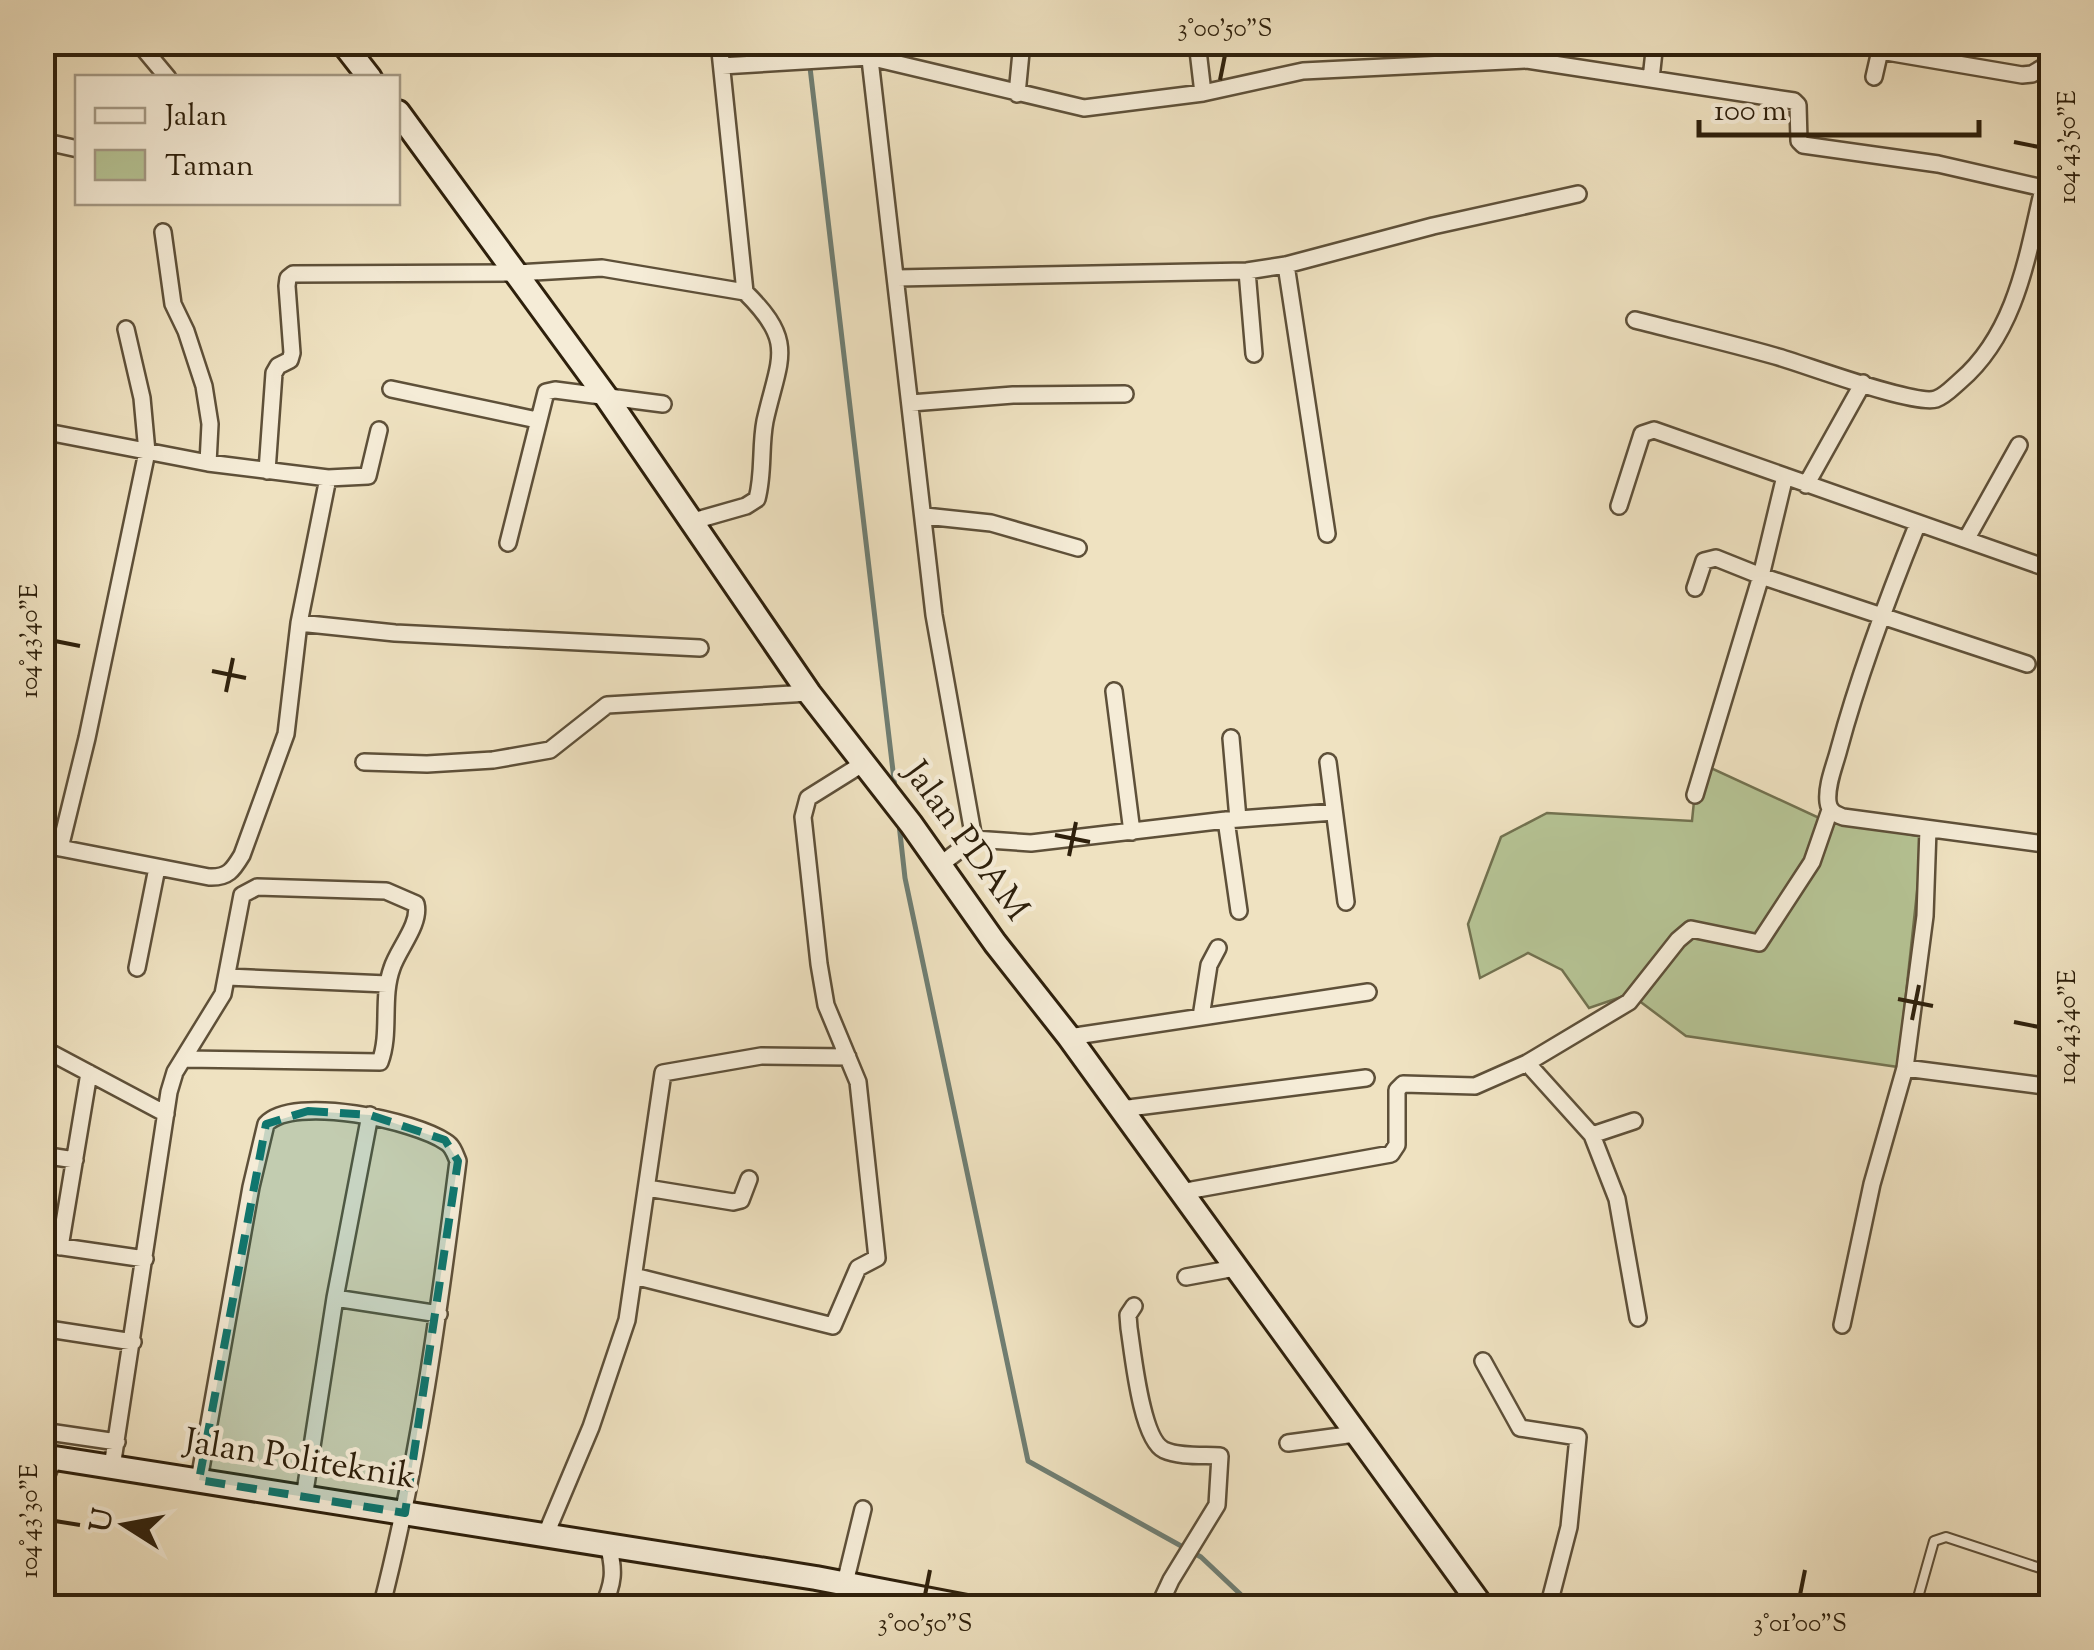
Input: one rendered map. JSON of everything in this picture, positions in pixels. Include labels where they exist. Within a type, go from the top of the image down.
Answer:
[{"type":"street","points":[[138,42],[166,75]]},
{"type":"street","points":[[342,42],[368,75]]},
{"type":"street","points":[[719,42],[745,292]]},
{"type":"street","points":[[1016,94],[1022,42]]},
{"type":"street","points":[[1197,42],[1203,92]]},
{"type":"street","points":[[1651,79],[1655,42]]},
{"type":"street","points":[[1874,77],[1881,46],[2022,75],[2032,74],[2052,62]]},
{"type":"street","points":[[722,66],[839,59],[869,50],[1016,94],[1084,108],[1203,92],[1303,72],[1488,60],[1547,61],[1794,102],[1798,105],[1798,141],[1808,147],[1938,164],[2047,190],[2027,262],[1991,348],[1941,397],[1931,400],[1635,320]]},
{"type":"street","points":[[869,50],[934,615],[974,838]]},
{"type":"street","name":"Jalan PDAM","points":[[400,115],[518,273],[809,693],[1068,1037],[1483,1608]]},
{"type":"street","points":[[42,140],[75,148]]},
{"type":"street","points":[[897,278],[1247,271],[1578,194]]},
{"type":"street","points":[[162,232],[173,304],[204,386],[210,424],[208,463]]},
{"type":"street","points":[[1286,265],[1327,534]]},
{"type":"street","points":[[267,471],[274,373],[292,354],[287,286],[290,276],[602,268],[745,292],[766,312],[777,330],[781,348],[778,378],[764,424],[762,480],[757,499],[746,506],[690,522]]},
{"type":"street","points":[[1247,271],[1254,354]]},
{"type":"street","points":[[60,848],[147,452],[142,398],[126,329]]},
{"type":"street","points":[[1806,484],[1864,383]]},
{"type":"street","points":[[391,389],[537,420]]},
{"type":"street","points":[[508,543],[542,398],[548,390],[663,404]]},
{"type":"street","points":[[911,402],[1013,395],[1125,394]]},
{"type":"street","points":[[42,431],[208,463],[328,478],[368,476],[379,430]]},
{"type":"street","points":[[1619,506],[1642,434],[1649,431],[2052,570]]},
{"type":"street","points":[[1967,538],[2019,445]]},
{"type":"street","points":[[1695,795],[1761,576],[1784,476]]},
{"type":"street","points":[[42,844],[157,868],[227,876],[242,856],[286,734],[299,623],[328,478]]},
{"type":"street","points":[[925,516],[991,523],[1078,548]]},
{"type":"street","points":[[1181,1192],[1386,1156],[1397,1145],[1396,1100],[1397,1090],[1403,1084],[1474,1086],[1527,1063],[1634,999],[1686,931],[1698,928],[1748,943],[1761,941],[1812,862],[1830,810],[1829,788],[1849,712],[1918,523]]},
{"type":"street","points":[[1695,588],[1702,565],[1708,558],[1716,558],[2028,664]]},
{"type":"street","points":[[299,623],[396,633],[700,648]]},
{"type":"street","points":[[1114,691],[1132,832]]},
{"type":"street","points":[[364,762],[460,762],[550,750],[607,705],[809,693]]},
{"type":"street","points":[[1231,738],[1238,911]]},
{"type":"street","points":[[1328,762],[1346,902]]},
{"type":"street","points":[[634,1276],[834,1326],[858,1268],[877,1258],[860,1093],[823,991],[812,916],[804,809],[817,790],[871,772]]},
{"type":"street","points":[[1830,810],[1843,817],[2052,845]]},
{"type":"street","points":[[940,865],[974,838],[1031,843],[1232,819],[1334,812]]},
{"type":"street","points":[[1842,1325],[1872,1184],[1905,1068],[1924,916],[1928,829]]},
{"type":"street","points":[[137,968],[157,868]]},
{"type":"street","points":[[112,1467],[172,1081],[184,1058],[217,1007],[228,977],[239,904],[248,889],[257,887],[386,891],[412,899],[418,912],[387,984],[383,1055],[378,1063],[184,1058]]},
{"type":"street","points":[[1200,1017],[1208,964],[1218,948]]},
{"type":"street","points":[[228,977],[387,984]]},
{"type":"street","points":[[1068,1037],[1368,992]]},
{"type":"street","points":[[42,1048],[166,1114]]},
{"type":"street","points":[[546,1534],[591,1427],[627,1320],[661,1080],[666,1071],[761,1056],[848,1057]]},
{"type":"street","points":[[1527,1063],[1592,1135],[1617,1199],[1638,1318]]},
{"type":"street","points":[[1905,1068],[2052,1086]]},
{"type":"street","points":[[60,1247],[90,1073]]},
{"type":"street","points":[[1121,1109],[1366,1078]]},
{"type":"street","points":[[199,1480],[251,1187],[266,1124],[280,1114],[308,1111],[370,1115],[444,1140],[458,1161],[439,1314],[405,1513],[381,1608]]},
{"type":"street","points":[[304,1498],[335,1298],[370,1115]]},
{"type":"street","points":[[1592,1135],[1634,1121]]},
{"type":"street","points":[[42,1155],[75,1160]]},
{"type":"street","points":[[647,1188],[734,1202],[741,1200],[749,1179]]},
{"type":"street","points":[[42,1244],[145,1259]]},
{"type":"street","points":[[1186,1278],[1235,1268]]},
{"type":"street","points":[[335,1298],[439,1314]]},
{"type":"street","points":[[1134,1306],[1128,1315],[1129,1328],[1142,1411],[1155,1442],[1167,1451],[1220,1456],[1219,1500],[1170,1580],[1158,1608]]},
{"type":"street","points":[[42,1328],[132,1342]]},
{"type":"street","points":[[1483,1361],[1520,1428],[1578,1437],[1569,1527],[1548,1608]]},
{"type":"street","points":[[42,1431],[117,1442]]},
{"type":"street","points":[[1288,1443],[1355,1434]]},
{"type":"street","name":"Jalan Politeknik","points":[[50,1457],[546,1534],[970,1607]]},
{"type":"street","points":[[846,1583],[863,1510]]},
{"type":"street","points":[[602,1608],[613,1584],[608,1545]]},
{"type":"lane","points":[[42,1498],[50,1457]]},
{"type":"lane","points":[[1915,1608],[1934,1541],[1946,1537],[2052,1572]]},
{"type":"lane","points":[[2049,1608],[2052,1600]]},
{"type":"highlighted area","points":[[308,1111],[370,1115],[445,1140],[458,1161],[405,1513],[199,1480],[266,1124]]},
{"type":"green space","points":[[1698,762],[1817,817],[1923,837],[1898,1067],[1686,1036],[1630,994],[1589,1008],[1562,970],[1528,953],[1480,978],[1468,924],[1501,837],[1547,813],[1692,821]]},
{"type":"waterway","points":[[807,42],[895,788]]},
{"type":"waterway","points":[[899,824],[905,878],[1028,1461],[1201,1557],[1255,1608]]}]
